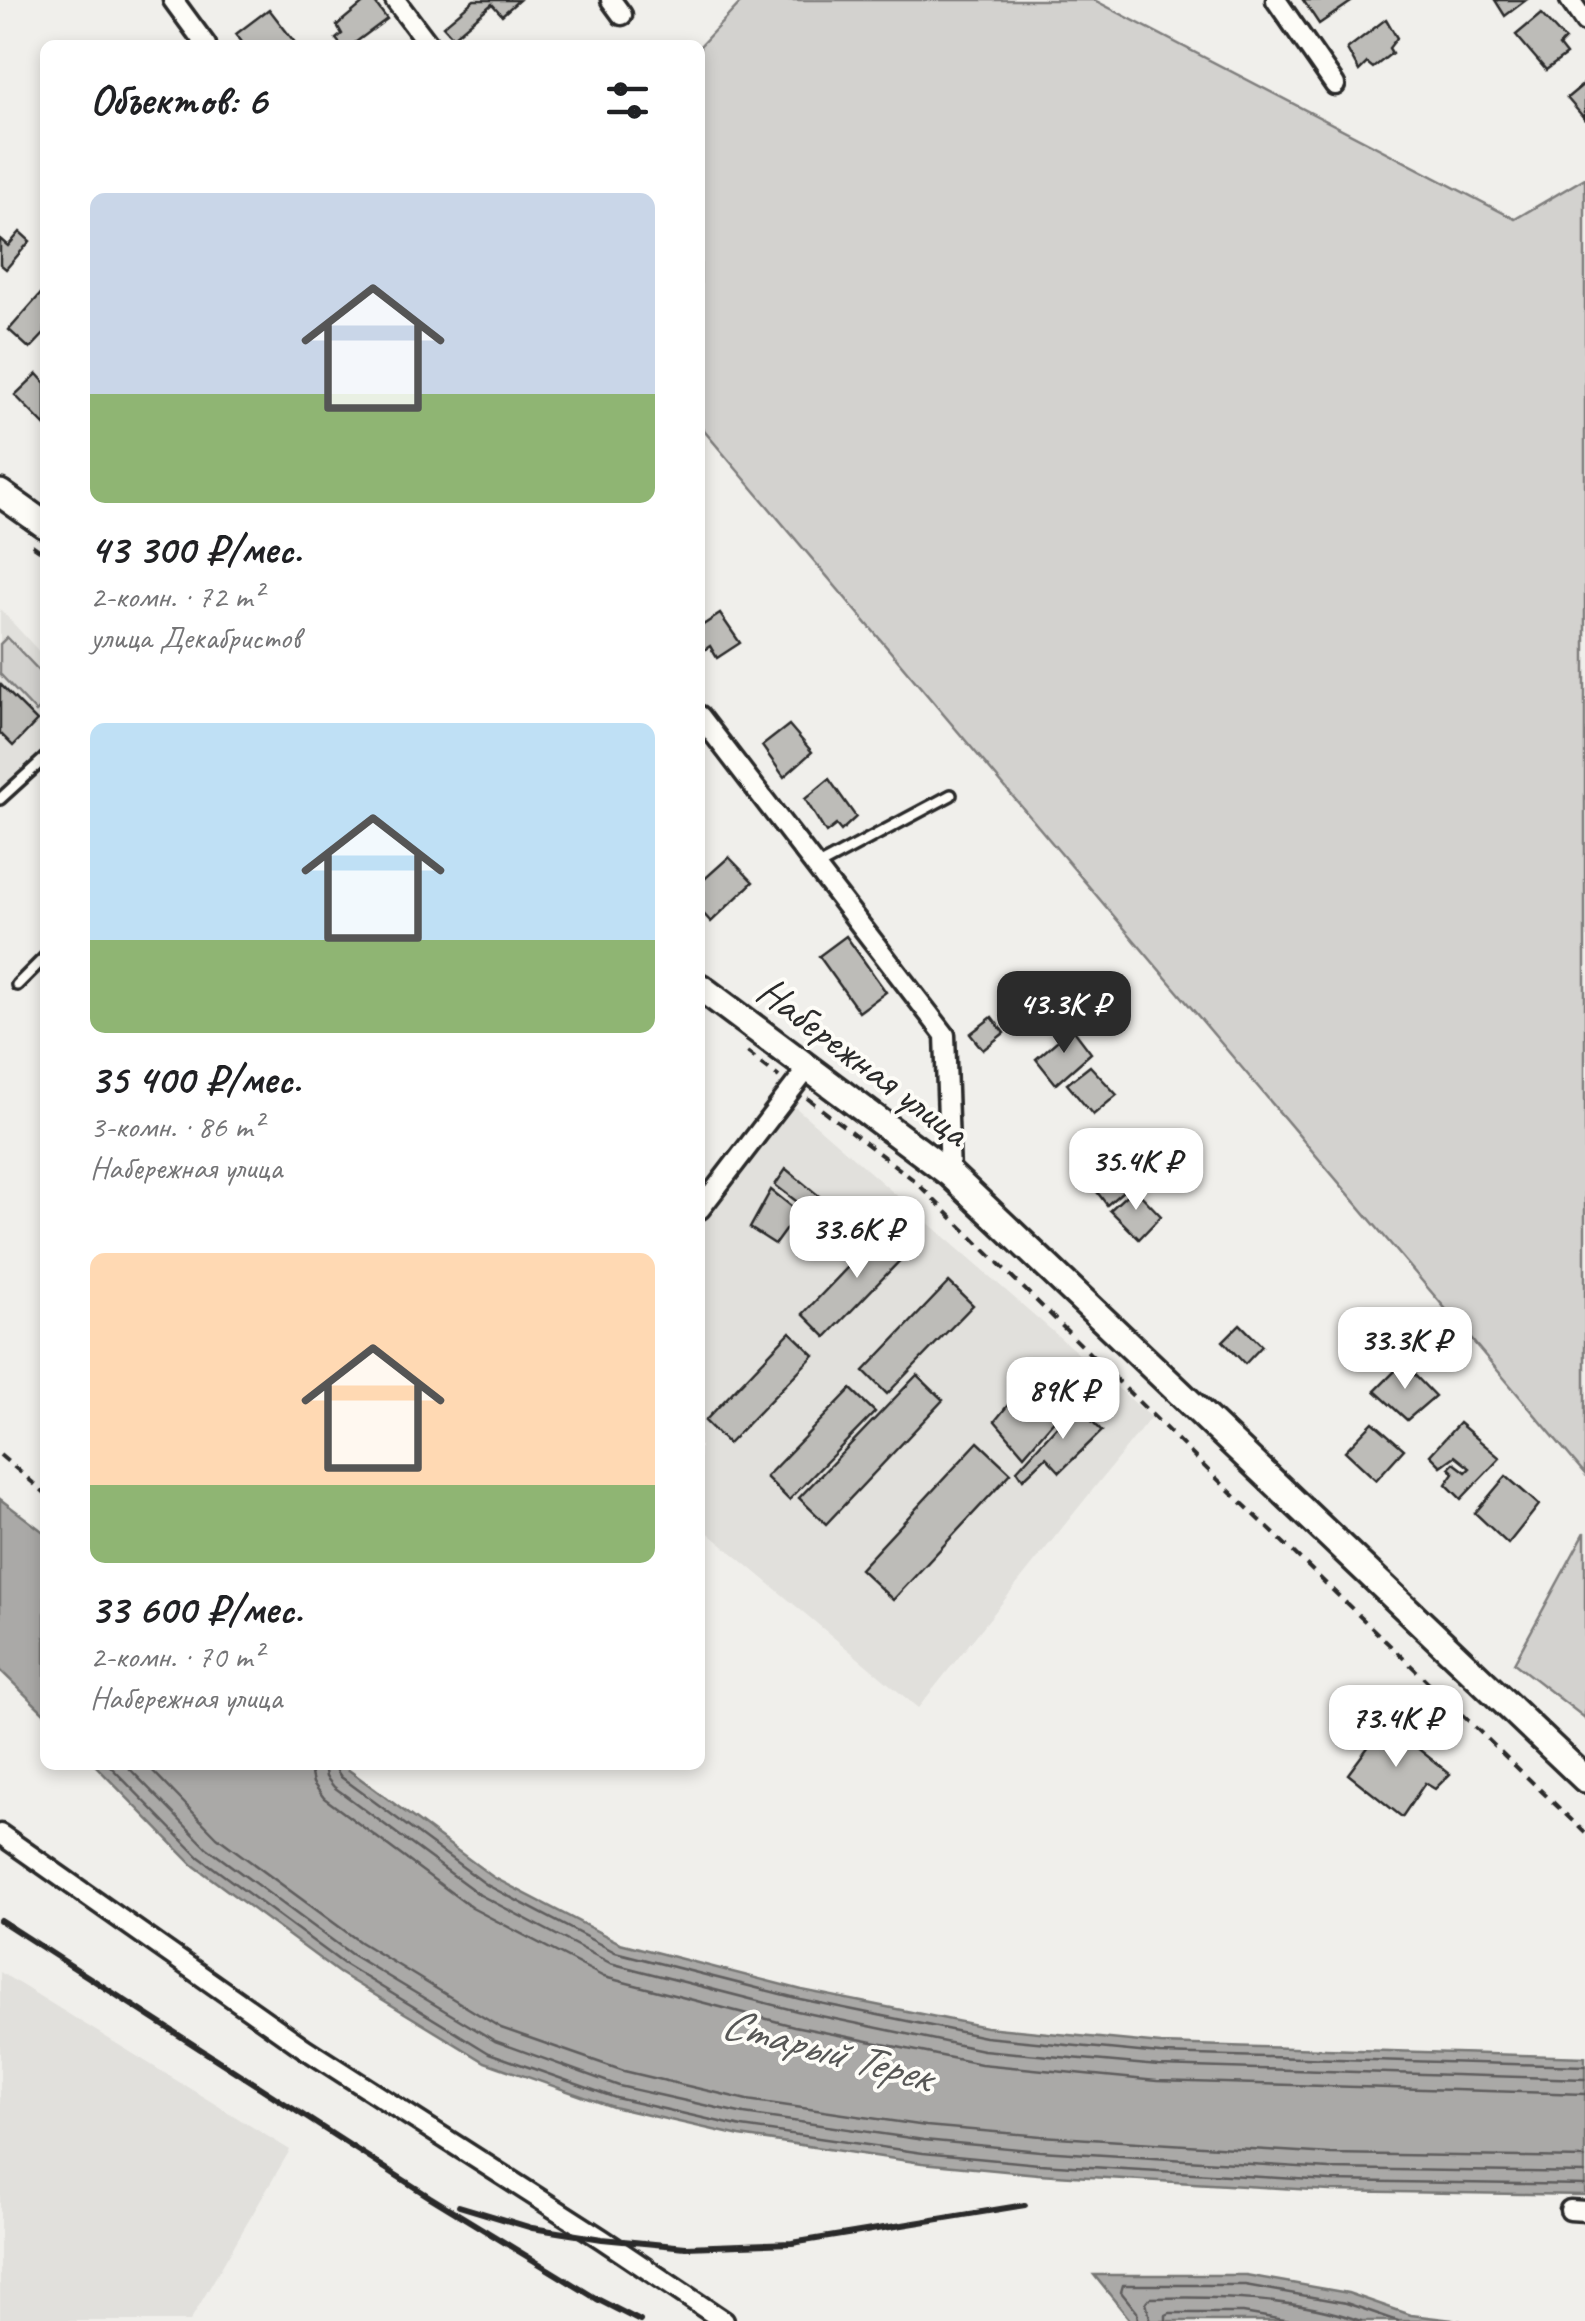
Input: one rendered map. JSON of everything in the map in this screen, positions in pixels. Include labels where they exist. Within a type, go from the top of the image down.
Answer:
[{"type":"main road","points":[[0,493],[40,522]]},
{"type":"main road","name":"Набережная улица","points":[[705,992],[800,1077],[950,1174],[1585,1779]]},
{"type":"street","points":[[174,0],[202,40]]},
{"type":"street","points":[[395,0],[425,40]]},
{"type":"street","points":[[1276,0],[1335,86]]},
{"type":"street","points":[[1570,0],[1585,22]]},
{"type":"street","points":[[705,723],[946,1035],[950,1174]]},
{"type":"street","points":[[705,1201],[800,1077]]},
{"type":"street","points":[[0,1834],[304,2048],[724,2321]]},
{"type":"lane","points":[[0,799],[40,763]]},
{"type":"lane","points":[[816,867],[951,795]]},
{"type":"lane","points":[[18,985],[40,962]]},
{"type":"path","points":[[746,1051],[800,1077]]},
{"type":"path","points":[[807,1098],[915,1181],[1585,1833]]},
{"type":"path","points":[[0,1455],[40,1489]]},
{"type":"shaded area","points":[[743,0],[1094,0],[1515,219],[1585,178],[1585,1474],[705,432],[705,41]]},
{"type":"shaded area","points":[[0,609],[40,653],[40,752],[0,789]]},
{"type":"shaded area","points":[[7,637],[40,672],[40,708],[36,712],[0,674],[0,644]]},
{"type":"shaded area","points":[[779,1093],[1151,1417],[918,1708],[705,1530],[705,1188]]},
{"type":"shaded area","points":[[1585,1532],[1585,1718],[1514,1663]]},
{"type":"shaded area","points":[[0,1972],[290,2150],[190,2321],[0,2321]]},
{"type":"water","points":[[0,1499],[40,1529],[40,1709],[0,1670]]},
{"type":"water","name":"Старый Терек","points":[[100,1770],[349,1770],[493,1877],[620,1943],[802,1990],[986,2027],[1161,2044],[1585,2057],[1585,2195],[1330,2191],[1038,2174],[922,2163],[740,2136],[613,2107],[485,2062],[339,1973],[193,1865]]},
{"type":"water","points":[[1094,2275],[1246,2275],[1348,2293],[1411,2315],[1461,2321],[1131,2321]]},
{"type":"building","points":[[367,0],[373,0],[387,19],[359,40],[337,40],[342,34],[337,25]]},
{"type":"building","points":[[474,0],[519,0],[502,15],[492,4],[453,37],[443,26]]},
{"type":"building","points":[[1303,0],[1349,0],[1351,2],[1319,24]]},
{"type":"building","points":[[1495,0],[1526,0],[1505,16]]},
{"type":"building","points":[[269,9],[293,40],[240,40],[236,34]]},
{"type":"building","points":[[1541,14],[1565,40],[1559,46],[1566,55],[1546,70],[1516,35]]},
{"type":"building","points":[[1386,19],[1397,38],[1389,48],[1392,53],[1373,68],[1367,63],[1359,71],[1347,49]]},
{"type":"building","points":[[1585,83],[1585,119],[1567,98]]},
{"type":"building","points":[[20,232],[30,241],[6,269],[0,264],[0,239],[8,246]]},
{"type":"building","points":[[40,295],[40,338],[30,349],[9,330]]},
{"type":"building","points":[[37,374],[40,421],[15,395]]},
{"type":"building","points":[[720,614],[740,643],[717,658],[710,646],[705,650],[705,624]]},
{"type":"building","points":[[0,684],[37,721],[13,746],[0,733]]},
{"type":"building","points":[[789,725],[812,752],[784,777],[762,746]]},
{"type":"building","points":[[829,779],[856,817],[841,831],[836,825],[826,833],[805,799]]},
{"type":"building","points":[[729,857],[753,882],[711,922],[705,915],[705,879]]},
{"type":"building","points":[[846,936],[886,992],[859,1012],[819,956]]},
{"type":"building","points":[[992,1017],[1004,1033],[983,1050],[970,1034]]},
{"type":"building","points":[[1072,1028],[1091,1053],[1056,1084],[1036,1059]]},
{"type":"building","points":[[1090,1066],[1117,1095],[1093,1115],[1067,1084]]},
{"type":"building","points":[[1122,1157],[1139,1177],[1107,1205],[1091,1184]]},
{"type":"building","points":[[786,1169],[830,1205],[821,1220],[775,1185]]},
{"type":"building","points":[[1134,1188],[1161,1216],[1139,1239],[1110,1210]]},
{"type":"building","points":[[771,1190],[810,1221],[802,1231],[791,1222],[775,1244],[750,1228]]},
{"type":"building","points":[[888,1225],[912,1248],[826,1337],[803,1314]]},
{"type":"building","points":[[949,1282],[973,1305],[887,1394],[864,1371]]},
{"type":"building","points":[[1240,1324],[1262,1346],[1245,1364],[1223,1341]]},
{"type":"building","points":[[790,1332],[814,1355],[728,1444],[705,1421]]},
{"type":"building","points":[[1403,1363],[1435,1396],[1407,1420],[1375,1391]]},
{"type":"building","points":[[1041,1364],[1077,1394],[1024,1455],[995,1421]]},
{"type":"building","points":[[917,1375],[943,1400],[826,1524],[799,1498]]},
{"type":"building","points":[[851,1389],[875,1412],[789,1500],[766,1477]]},
{"type":"building","points":[[1076,1405],[1102,1431],[1060,1472],[1046,1457],[1023,1479],[1017,1470]]},
{"type":"building","points":[[1373,1422],[1404,1449],[1376,1480],[1345,1451]]},
{"type":"building","points":[[1459,1423],[1500,1458],[1461,1499],[1446,1484],[1454,1473],[1449,1468],[1454,1463],[1466,1472],[1470,1468],[1455,1456],[1441,1466],[1430,1455]]},
{"type":"building","points":[[978,1442],[1011,1473],[893,1600],[860,1569]]},
{"type":"building","points":[[1506,1476],[1539,1505],[1508,1544],[1475,1513]]},
{"type":"building","points":[[1386,1723],[1450,1774],[1435,1789],[1425,1783],[1402,1817],[1348,1774]]},
{"type":"railway","points":[[0,1920],[430,2197],[640,2321]]},
{"type":"railway","points":[[459,2206],[532,2228],[686,2247],[792,2243],[1025,2205]]}]
